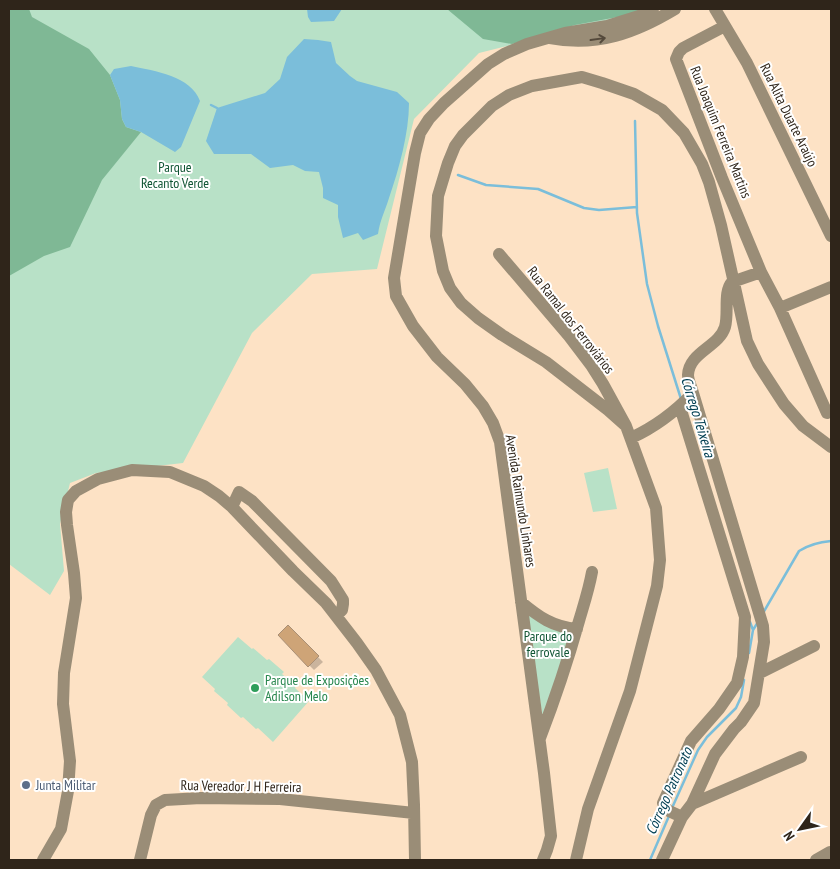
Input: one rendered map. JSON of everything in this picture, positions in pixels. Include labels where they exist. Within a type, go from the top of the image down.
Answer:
[{"type":"street","name":"Avenida Raimundo Linhares","points":[[543,860],[551,836],[500,442],[493,423],[483,406],[465,384],[437,357],[413,326],[396,296],[394,278],[420,133],[429,119],[444,103],[488,64],[526,44],[565,32],[607,26],[639,16],[653,9]]},
{"type":"street","name":"Avenida Raimundo Linhares","points":[[550,38],[567,41],[594,40],[617,36],[646,25],[675,9]]},
{"type":"street","name":"Rua Alita Duarte Araújo","points":[[715,9],[747,63],[831,236]]},
{"type":"street","name":"Rua Joaquim Ferreira Martins","points":[[726,26],[684,48],[679,52],[676,59],[761,272],[780,308],[827,413]]},
{"type":"street","points":[[626,426],[546,362],[478,318],[461,303],[450,288],[443,271],[436,236],[438,196],[455,146],[463,135],[492,106],[508,96],[532,86],[582,78],[634,94],[662,110],[684,133],[702,164],[709,182],[721,225],[747,341],[758,364],[790,412],[803,426],[831,447]]},
{"type":"street","name":"Rua Ramal dos Ferroviários","points":[[499,254],[569,336],[591,365],[612,398],[631,438],[656,508],[660,560],[657,586],[630,691],[588,810],[576,860]]},
{"type":"street","points":[[662,860],[682,817],[692,804],[715,754],[754,703],[756,684],[760,673],[764,642],[763,626],[688,376],[694,359],[723,333],[727,319],[728,288],[733,282],[761,272]]},
{"type":"street","points":[[780,308],[831,287]]},
{"type":"street","points":[[631,438],[647,431],[680,407],[693,394]]},
{"type":"street","points":[[680,407],[745,618],[743,657],[737,683],[719,709],[691,740],[663,803],[667,810],[682,817]]},
{"type":"street","points":[[42,860],[61,829],[68,791],[70,761],[63,704],[64,673],[76,598],[67,525],[66,512],[68,500],[76,491],[98,479],[132,470],[170,472],[204,486],[232,507],[326,603],[376,670],[400,715],[412,762],[414,860]]},
{"type":"street","points":[[232,507],[240,492],[331,581],[343,600],[342,610],[336,615]]},
{"type":"street","points":[[278,554],[290,540]]},
{"type":"street","points":[[293,571],[307,557]]},
{"type":"street","points":[[540,740],[577,629],[592,572]]},
{"type":"street","points":[[521,602],[548,622],[566,628],[577,629]]},
{"type":"street","points":[[760,673],[814,646]]},
{"type":"street","points":[[692,804],[800,757]]},
{"type":"street","name":"Rua Vereador J H Ferreira","points":[[140,860],[151,815],[156,805],[165,800],[201,798],[280,799],[414,813]]},
{"type":"street","points":[[816,860],[830,853]]},
{"type":"green space","name":"Parque Recanto Verde","points":[[9,9],[646,9],[639,13],[479,53],[414,119],[377,269],[312,274],[252,333],[183,463],[96,473],[70,483],[60,524],[64,571],[50,595],[9,564]]},
{"type":"green space","points":[[9,9],[29,9],[32,17],[89,49],[110,75],[120,100],[122,119],[126,127],[141,132],[102,180],[70,247],[44,256],[9,276]]},
{"type":"green space","points":[[447,9],[650,9],[639,13],[575,25],[512,44],[483,39]]},
{"type":"green space","points":[[608,468],[617,509],[593,512],[584,473]]},
{"type":"green space","name":"Parque do ferrovale","points":[[525,612],[570,634],[543,718]]},
{"type":"green space","name":"Parque de Exposições Adilson Melo","points":[[238,637],[284,672],[282,674],[309,701],[273,742],[258,728],[256,729],[243,717],[241,718],[202,677]]},
{"type":"water","points":[[307,9],[342,9],[334,21],[311,22]]},
{"type":"water","points":[[304,39],[331,42],[336,63],[350,76],[357,81],[397,92],[409,103],[403,151],[378,234],[363,240],[358,233],[343,238],[338,217],[338,205],[323,198],[323,188],[319,172],[305,171],[293,165],[270,168],[251,154],[214,154],[206,141],[217,108],[265,93],[280,79],[287,57]]},
{"type":"water","points":[[131,66],[181,80],[189,86],[200,101],[181,147],[175,152],[141,132],[126,127],[122,119],[120,100],[110,75],[114,69]]},
{"type":"building","points":[[288,625],[319,656],[308,667],[278,635]]},
{"type":"waterway","points":[[211,105],[217,108]]},
{"type":"waterway","name":"Córrego Teixeira","points":[[635,121],[637,213],[647,284],[681,399]]},
{"type":"waterway","name":"Córrego Teixeira","points":[[458,175],[486,185],[538,189],[584,208],[599,210],[637,207]]},
{"type":"waterway","name":"Córrego Patronato","points":[[763,613],[799,551],[815,544],[831,541]]},
{"type":"waterway","name":"Córrego Patronato","points":[[750,622],[753,630]]},
{"type":"waterway","name":"Córrego Patronato","points":[[749,653],[753,630],[758,622]]},
{"type":"waterway","name":"Córrego Patronato","points":[[672,808],[698,750],[707,737],[736,708],[741,697],[744,680]]},
{"type":"waterway","name":"Córrego Patronato","points":[[650,860],[669,816]]},
{"type":"place","name":"Parque de Exposições Adilson Melo","points":[[255,688]]},
{"type":"place","name":"Junta Militar","points":[[26,785]]}]
